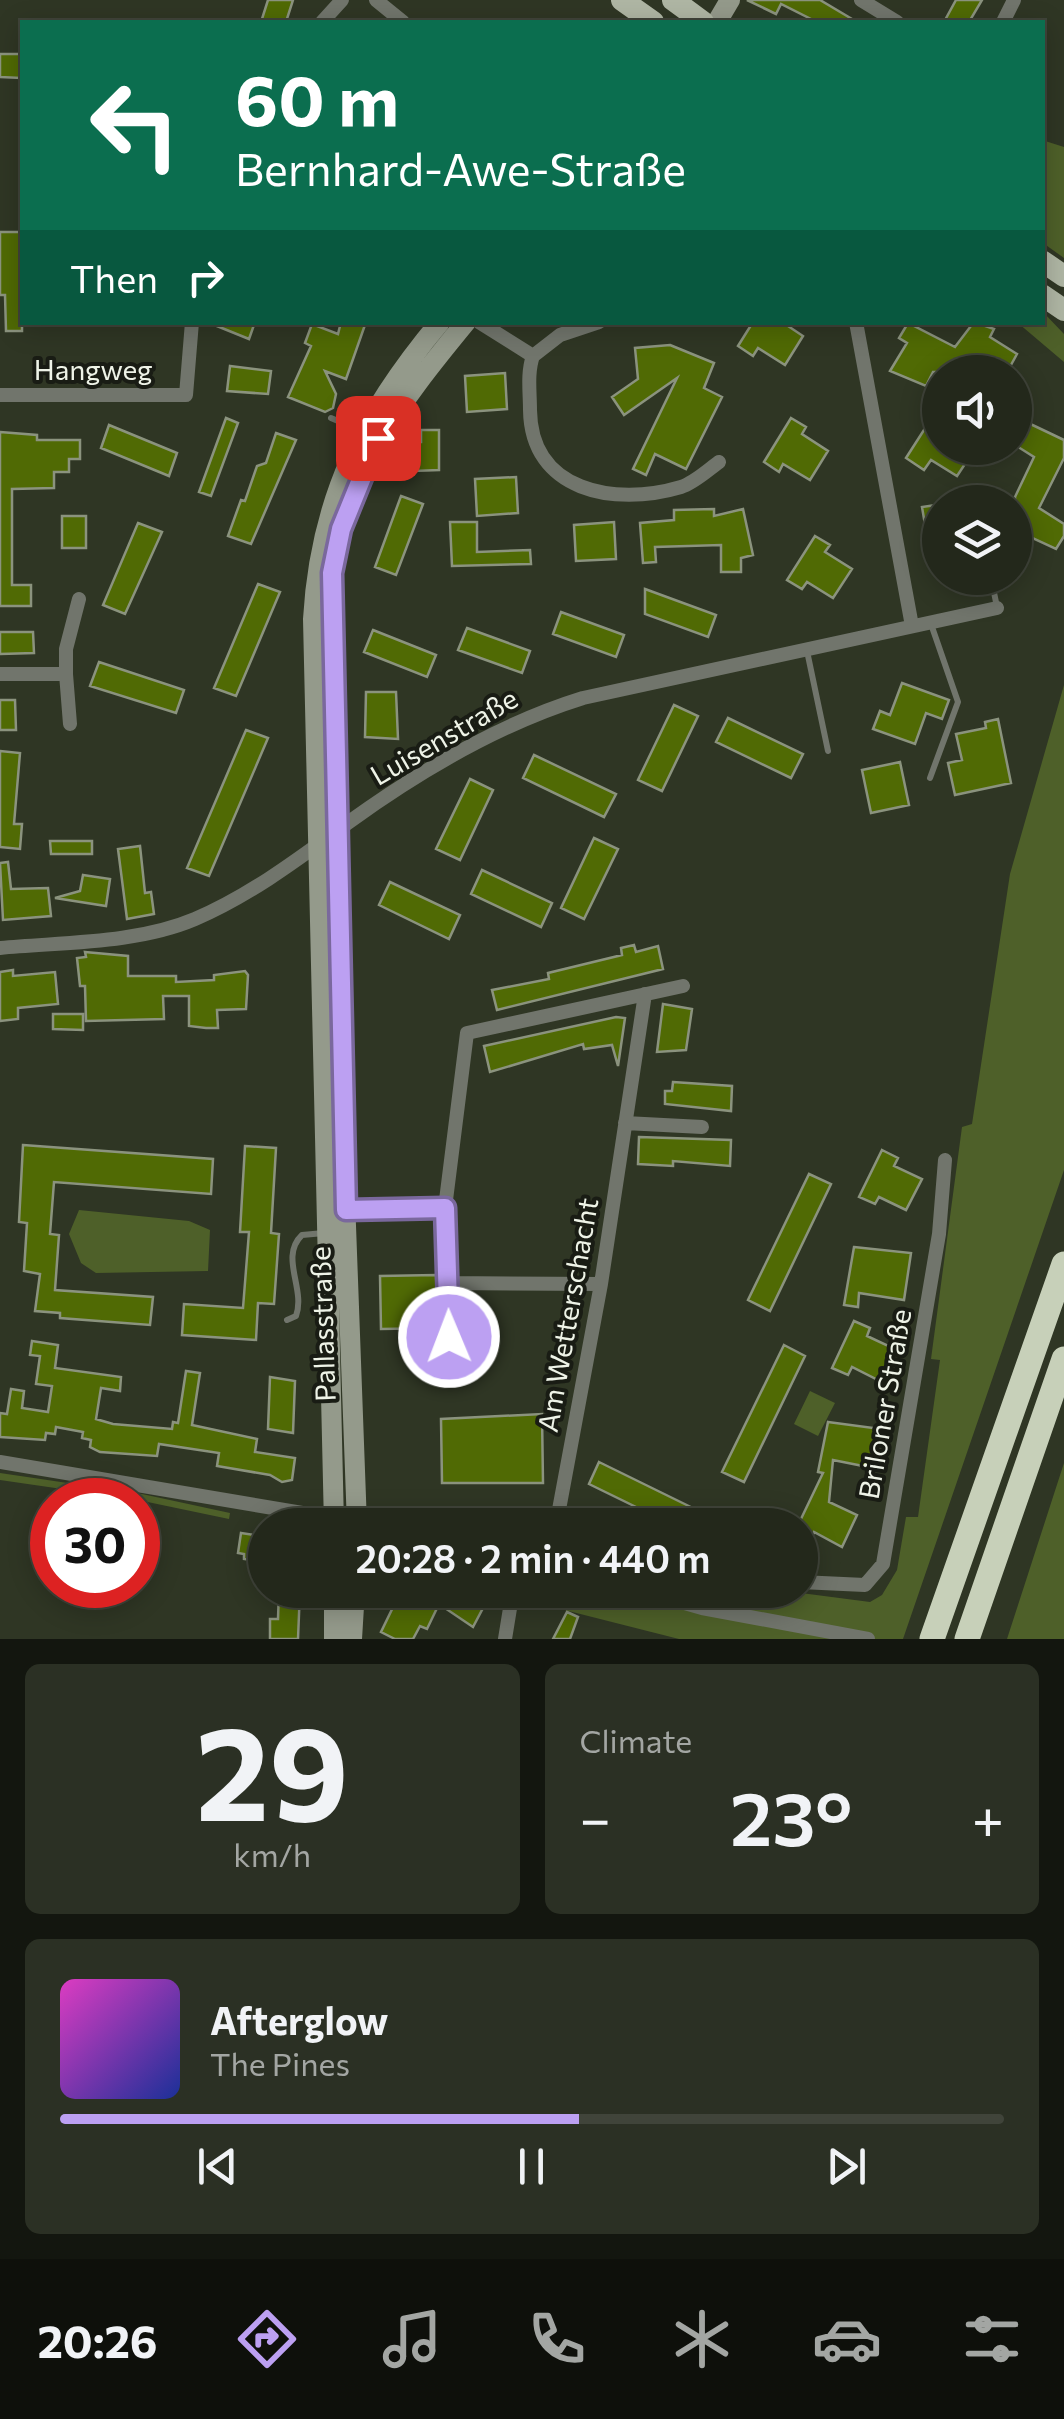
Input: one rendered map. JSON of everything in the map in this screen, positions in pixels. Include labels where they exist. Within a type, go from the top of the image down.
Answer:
[{"type":"highway","points":[[932,1639],[1064,1264]]},
{"type":"highway","points":[[967,1639],[1064,1360]]},
{"type":"main road","points":[[622,0],[649,20]]},
{"type":"main road","points":[[673,0],[697,15]]},
{"type":"main road","name":"Pallasstraße","points":[[334,1508],[329,1233],[337,1210],[332,573],[341,529],[385,392],[438,325]]},
{"type":"main road","name":"Pallasstraße","points":[[362,1508],[337,1210],[319,846],[316,572],[323,529],[370,435],[464,325]]},
{"type":"main road","points":[[334,1608],[334,1639]]},
{"type":"main road","points":[[352,1639],[354,1608]]},
{"type":"street","points":[[324,20],[342,0]]},
{"type":"street","points":[[376,0],[401,20]]},
{"type":"street","points":[[861,0],[893,20]]},
{"type":"street","name":"Hangweg","points":[[0,395],[186,395],[192,325]]},
{"type":"street","points":[[484,325],[534,356]]},
{"type":"street","points":[[590,325],[560,335],[534,356],[530,434],[537,454],[553,472],[573,484],[625,493],[683,487],[719,462]]},
{"type":"street","points":[[857,325],[912,626]]},
{"type":"street","points":[[70,724],[66,649],[79,599]]},
{"type":"street","name":"Luisenstraße","points":[[0,948],[171,927],[222,904],[319,846],[486,736],[533,713],[583,698],[997,608]]},
{"type":"street","points":[[0,674],[66,674]]},
{"type":"street","points":[[450,1376],[445,1208],[467,1033],[683,986]]},
{"type":"street","name":"Am Wetterschacht","points":[[559,1508],[601,1284],[644,994]]},
{"type":"street","points":[[625,1124],[702,1127]]},
{"type":"street","name":"Briloner Straße","points":[[818,1583],[865,1585],[883,1564],[940,1234],[945,1160]]},
{"type":"street","points":[[337,1210],[445,1208]]},
{"type":"street","points":[[448,1283],[601,1284]]},
{"type":"street","points":[[0,1462],[256,1508]]},
{"type":"street","points":[[504,1639],[510,1608]]},
{"type":"street","points":[[702,1608],[868,1639]]},
{"type":"lane","points":[[331,418],[370,435]]},
{"type":"lane","points":[[995,595],[997,608]]},
{"type":"lane","points":[[930,622],[958,702],[930,778]]},
{"type":"lane","points":[[807,650],[828,751]]},
{"type":"lane","points":[[287,1320],[296,1316],[301,1302],[291,1256],[293,1243],[302,1235],[329,1233]]},
{"type":"green space","points":[[1045,141],[1064,147],[1064,258],[1045,244]]},
{"type":"green space","points":[[1045,314],[1064,334],[1064,362],[1020,325],[1045,325]]},
{"type":"green space","points":[[1064,685],[1064,1170],[903,1639],[679,1639],[557,1608],[818,1608],[818,1595],[870,1602],[882,1595],[897,1570],[906,1517],[918,1517],[940,1360],[931,1359],[962,1127],[972,1124],[1010,874]]},
{"type":"green space","points":[[79,1210],[189,1221],[210,1230],[208,1271],[96,1273],[81,1263],[69,1234]]},
{"type":"green space","points":[[810,1391],[835,1403],[818,1436],[794,1424]]},
{"type":"green space","points":[[1064,1463],[1064,1639],[1007,1639]]},
{"type":"green space","points":[[0,1473],[34,1478],[30,1478],[30,1484],[0,1480]]},
{"type":"green space","points":[[160,1498],[230,1513],[229,1519],[160,1505]]},
{"type":"building","points":[[268,0],[293,0],[287,20],[262,20]]},
{"type":"building","points":[[747,0],[820,0],[854,20],[813,20],[781,4],[776,14]]},
{"type":"building","points":[[956,0],[982,0],[970,20],[945,20]]},
{"type":"building","points":[[0,54],[20,54],[20,78],[0,77]]},
{"type":"building","points":[[0,232],[20,232],[22,331],[6,331],[5,295],[0,295]]},
{"type":"building","points":[[214,325],[254,325],[249,339]]},
{"type":"building","points":[[312,325],[338,334],[340,325],[365,325],[346,379],[325,371],[336,394],[333,408],[325,412],[288,397],[311,346],[305,343]]},
{"type":"building","points":[[751,325],[786,325],[803,336],[785,365],[758,348],[753,356],[738,346]]},
{"type":"building","points":[[907,325],[955,347],[972,325],[983,325],[994,329],[990,337],[1017,354],[922,355],[922,384],[890,371],[907,343],[899,338]]},
{"type":"building","points":[[670,345],[714,363],[704,388],[722,397],[686,469],[655,454],[646,475],[633,469],[677,378],[624,415],[612,397],[638,379],[635,348]]},
{"type":"building","points":[[230,366],[271,371],[268,394],[227,391]]},
{"type":"building","points":[[505,373],[507,409],[467,412],[465,376]]},
{"type":"building","points":[[226,418],[238,423],[211,496],[199,492]]},
{"type":"building","points":[[791,418],[806,427],[802,434],[828,451],[810,480],[783,464],[779,472],[764,462]]},
{"type":"building","points":[[109,425],[177,453],[169,476],[101,448]]},
{"type":"building","points":[[1032,425],[1064,440],[1064,458],[1039,508],[1064,524],[1064,536],[1056,549],[1032,538],[1032,485],[1021,485],[1034,457]]},
{"type":"building","points":[[421,430],[439,430],[439,470],[413,471],[413,442],[421,442]]},
{"type":"building","points":[[0,432],[37,435],[37,440],[80,440],[80,459],[69,459],[69,472],[54,472],[54,488],[12,489],[12,585],[31,585],[31,606],[0,606]]},
{"type":"building","points":[[276,433],[296,440],[251,544],[228,536],[257,466],[266,463]]},
{"type":"building","points":[[922,433],[922,465],[928,465],[924,470],[906,458]]},
{"type":"building","points":[[939,465],[964,465],[957,476]]},
{"type":"building","points":[[516,477],[518,513],[477,516],[475,479]]},
{"type":"building","points":[[401,496],[423,504],[396,575],[375,567]]},
{"type":"building","points":[[714,509],[714,516],[743,509],[753,555],[741,558],[741,572],[721,572],[721,545],[655,547],[656,562],[643,563],[640,523],[674,520],[674,510]]},
{"type":"building","points":[[62,516],[86,516],[86,548],[62,548]]},
{"type":"building","points":[[450,522],[477,522],[477,552],[530,550],[531,564],[452,566]]},
{"type":"building","points":[[614,522],[616,559],[576,561],[574,525]]},
{"type":"building","points":[[138,523],[162,532],[125,614],[103,605]]},
{"type":"building","points":[[815,536],[830,545],[825,552],[852,569],[833,598],[807,582],[802,589],[787,580]]},
{"type":"building","points":[[258,584],[280,592],[236,696],[214,688]]},
{"type":"building","points":[[645,589],[716,615],[708,637],[645,614]]},
{"type":"building","points":[[561,612],[624,635],[616,657],[553,634]]},
{"type":"building","points":[[467,628],[530,651],[522,673],[458,650]]},
{"type":"building","points":[[373,630],[436,655],[427,677],[364,652]]},
{"type":"building","points":[[0,632],[33,632],[34,653],[0,654]]},
{"type":"building","points":[[99,662],[184,690],[176,713],[90,686]]},
{"type":"building","points":[[902,683],[949,700],[942,719],[926,713],[915,744],[873,729],[880,711],[890,715]]},
{"type":"building","points":[[366,692],[396,692],[398,739],[365,737]]},
{"type":"building","points":[[0,700],[15,700],[16,730],[0,730]]},
{"type":"building","points":[[674,705],[698,716],[662,791],[638,780]]},
{"type":"building","points":[[728,718],[803,754],[791,778],[716,742]]},
{"type":"building","points":[[998,719],[1011,783],[955,795],[948,763],[962,760],[956,734],[986,728],[985,722]]},
{"type":"building","points":[[246,730],[268,738],[209,876],[187,868]]},
{"type":"building","points":[[0,751],[20,753],[14,824],[22,824],[20,849],[0,847]]},
{"type":"building","points":[[534,755],[616,794],[604,817],[523,778]]},
{"type":"building","points":[[900,762],[909,805],[871,813],[862,770]]},
{"type":"building","points":[[470,779],[493,790],[460,860],[436,849]]},
{"type":"building","points":[[594,838],[618,849],[584,919],[561,908]]},
{"type":"building","points":[[50,841],[92,841],[92,854],[51,854]]},
{"type":"building","points":[[140,846],[145,893],[151,892],[154,914],[127,919],[118,849]]},
{"type":"building","points":[[8,862],[11,889],[48,888],[51,916],[3,920],[0,863]]},
{"type":"building","points":[[482,870],[552,903],[541,927],[471,894]]},
{"type":"building","points":[[83,875],[110,879],[106,906],[55,898],[80,891]]},
{"type":"building","points":[[390,882],[460,915],[449,939],[379,905]]},
{"type":"building","points":[[634,945],[636,952],[658,946],[663,969],[497,1010],[492,990],[549,979],[548,973],[622,955],[621,948]]},
{"type":"building","points":[[85,952],[128,956],[128,976],[176,976],[176,982],[214,980],[214,975],[245,971],[246,1009],[217,1010],[218,1028],[189,1026],[189,996],[163,996],[164,1019],[86,1021],[85,986],[80,986],[77,958],[86,957]]},
{"type":"building","points":[[13,970],[13,976],[55,972],[58,1004],[18,1008],[18,1019],[0,1021],[0,972]]},
{"type":"building","points":[[663,1004],[692,1009],[686,1050],[657,1052]]},
{"type":"building","points":[[53,1014],[83,1014],[83,1030],[53,1029]]},
{"type":"building","points":[[625,1018],[618,1066],[612,1045],[584,1049],[583,1044],[490,1072],[484,1046]]},
{"type":"building","points":[[673,1082],[732,1086],[731,1111],[665,1104],[665,1091],[672,1091]]},
{"type":"building","points":[[639,1137],[731,1140],[730,1166],[673,1161],[673,1166],[638,1164]]},
{"type":"building","points":[[23,1145],[213,1159],[211,1194],[54,1182],[50,1234],[59,1235],[55,1290],[153,1297],[150,1325],[60,1318],[60,1313],[35,1311],[40,1274],[24,1271],[27,1223],[19,1222]]},
{"type":"building","points":[[245,1146],[276,1148],[271,1233],[279,1234],[274,1304],[258,1303],[256,1340],[182,1335],[184,1304],[243,1308],[249,1232],[240,1232]]},
{"type":"building","points":[[882,1150],[898,1158],[894,1166],[922,1179],[906,1210],[879,1197],[875,1204],[859,1197]]},
{"type":"building","points":[[809,1174],[831,1184],[770,1311],[748,1300]]},
{"type":"building","points":[[854,1247],[911,1253],[904,1300],[859,1293],[858,1307],[844,1305]]},
{"type":"building","points":[[436,1275],[438,1328],[381,1329],[380,1276]]},
{"type":"building","points":[[854,1321],[870,1328],[867,1336],[895,1349],[880,1381],[852,1367],[848,1375],[832,1368]]},
{"type":"building","points":[[32,1341],[58,1345],[55,1368],[121,1377],[120,1391],[101,1388],[96,1419],[113,1424],[172,1429],[173,1422],[178,1423],[186,1371],[200,1373],[192,1425],[257,1439],[255,1452],[295,1458],[292,1480],[282,1482],[270,1475],[217,1466],[219,1453],[159,1444],[157,1456],[100,1452],[90,1447],[91,1440],[82,1438],[83,1432],[56,1427],[55,1434],[46,1433],[45,1440],[0,1437],[0,1413],[7,1414],[11,1389],[24,1391],[22,1408],[48,1412],[52,1386],[36,1384],[40,1356],[30,1355]]},
{"type":"building","points":[[784,1345],[805,1356],[744,1482],[722,1472]]},
{"type":"building","points":[[270,1377],[295,1381],[293,1433],[268,1429]]},
{"type":"building","points":[[542,1414],[543,1483],[442,1483],[441,1419]]},
{"type":"building","points":[[828,1422],[881,1429],[873,1468],[833,1460],[829,1502],[857,1515],[842,1547],[818,1534],[818,1508],[806,1508],[823,1473],[818,1472]]},
{"type":"building","points":[[599,1462],[693,1508],[638,1508],[589,1484]]},
{"type":"building","points":[[241,1533],[248,1534],[248,1560],[238,1553]]},
{"type":"building","points":[[278,1608],[299,1608],[298,1639],[270,1639],[270,1619],[278,1619]]},
{"type":"building","points":[[393,1608],[437,1608],[427,1629],[420,1626],[413,1639],[395,1639],[381,1632]]},
{"type":"building","points":[[445,1608],[483,1608],[473,1627]]},
{"type":"building","points":[[567,1612],[578,1617],[570,1639],[553,1639]]},
{"type":"route","points":[[378,438],[341,529],[332,573],[330,620],[346,1210],[445,1208],[449,1337]]}]
